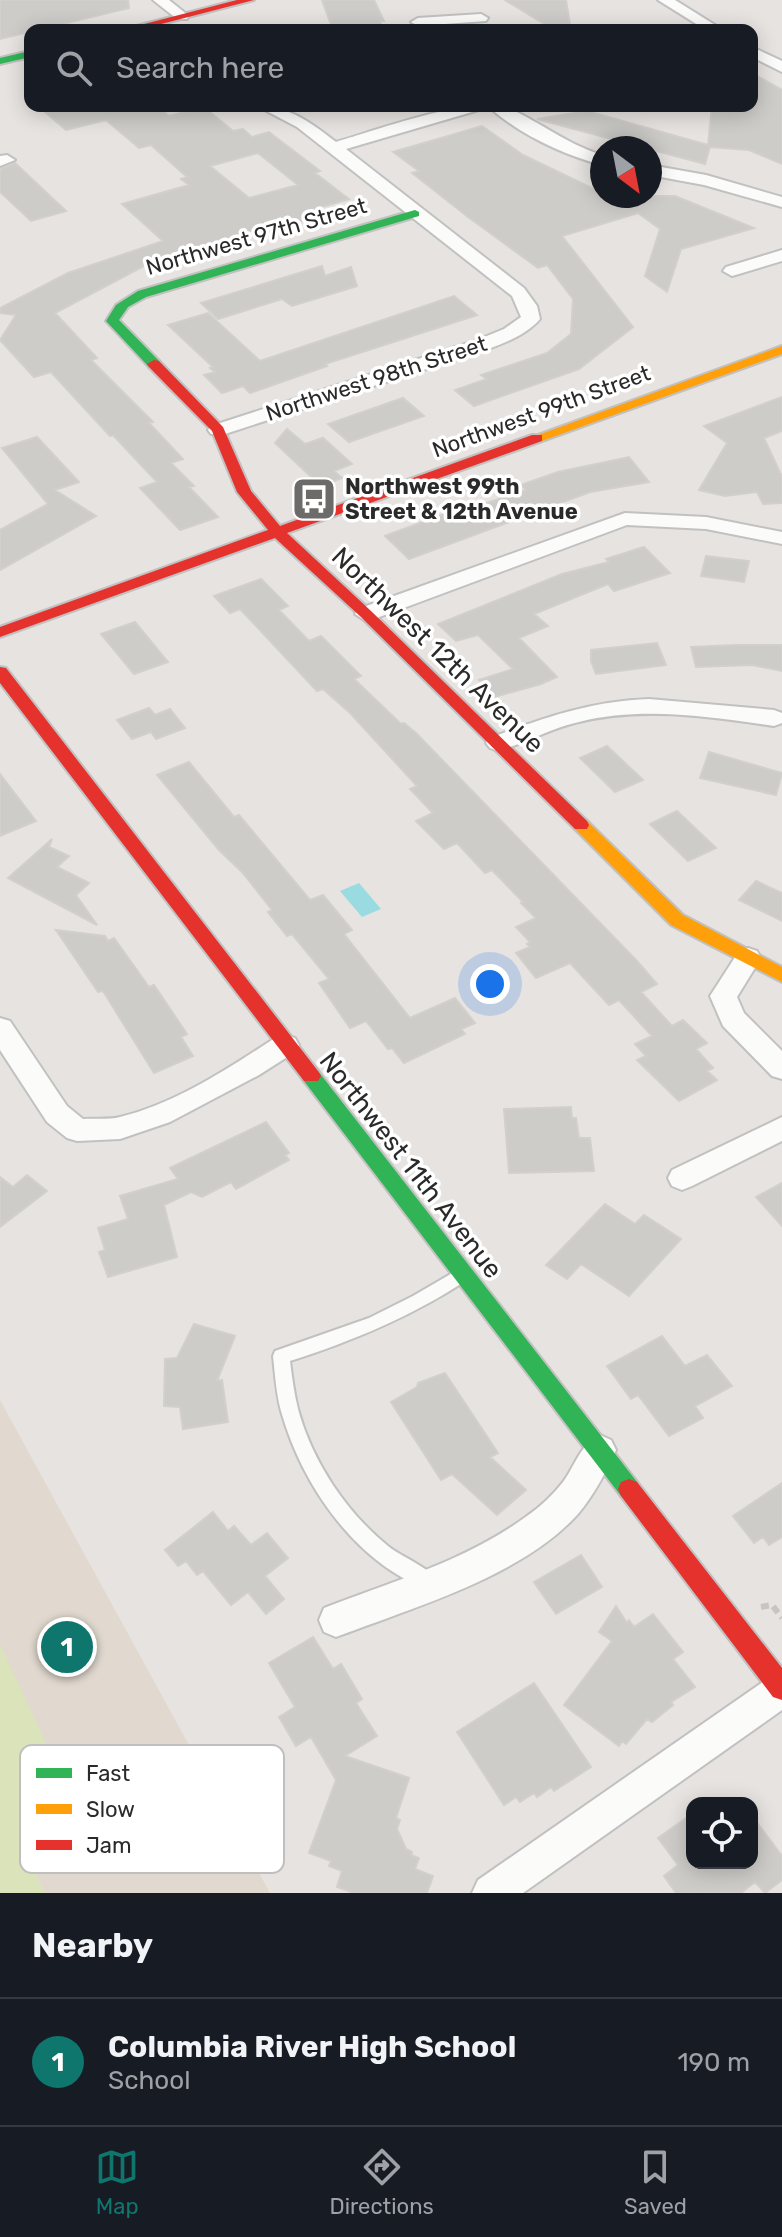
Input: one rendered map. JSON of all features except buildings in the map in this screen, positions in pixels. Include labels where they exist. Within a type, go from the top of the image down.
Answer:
[{"type":"street","points":[[160,0],[182,16]]},
{"type":"street","points":[[150,24],[249,0]]},
{"type":"street","points":[[665,0],[706,24]]},
{"type":"street","points":[[412,3],[419,24]]},
{"type":"street","points":[[435,24],[481,18]]},
{"type":"street","points":[[758,54],[782,67]]},
{"type":"street","points":[[0,61],[24,55]]},
{"type":"street","points":[[278,112],[303,124],[415,214]]},
{"type":"street","points":[[333,148],[461,112]]},
{"type":"street","points":[[505,112],[542,136],[590,156]]},
{"type":"street","points":[[662,172],[706,180],[782,202]]},
{"type":"street","name":"Northwest 97th Street","points":[[115,312],[142,294],[415,214]]},
{"type":"street","name":"Northwest 98th Street","points":[[218,430],[484,344],[511,333],[531,319],[528,306],[518,292],[415,214]]},
{"type":"street","points":[[732,271],[782,255]]},
{"type":"street","name":"Northwest 12th Avenue","points":[[115,312],[112,321],[119,330],[218,430],[244,492],[277,532],[366,614],[677,920],[782,975]]},
{"type":"street","name":"Northwest 99th Street","points":[[0,632],[782,350]]},
{"type":"street","points":[[366,614],[625,519],[706,523],[782,538]]},
{"type":"street","name":"Northwest 11th Avenue","points":[[0,672],[782,1689]]},
{"type":"street","points":[[498,743],[575,715],[634,707],[684,707],[774,718]]},
{"type":"street","points":[[748,958],[723,996],[733,1019],[782,1068]]},
{"type":"street","points":[[0,1028],[57,1114],[77,1130],[118,1128],[150,1117],[258,1063],[285,1045]]},
{"type":"street","points":[[682,1178],[782,1128]]},
{"type":"street","points":[[336,1620],[462,1570],[547,1521],[565,1504],[600,1450]]},
{"type":"street","points":[[491,1893],[782,1689]]},
{"type":"lane","points":[[432,1582],[386,1558],[333,1501],[290,1413],[281,1356],[332,1341],[435,1293],[463,1274]]},
{"type":"shaded area","points":[[0,1400],[189,1745],[20,1745],[20,1873],[259,1873],[270,1893],[0,1893]]},
{"type":"green space","points":[[0,1644],[47,1745],[20,1745],[20,1873],[35,1873],[45,1893],[0,1893]]},
{"type":"water","points":[[359,883],[381,909],[362,917],[340,891]]},
{"type":"traffic: fast","points":[[0,61],[24,55]]},
{"type":"traffic: fast","points":[[154,364],[112,321],[120,308],[133,299],[415,214]]},
{"type":"traffic: fast","points":[[311,1076],[629,1489]]},
{"type":"traffic: slow","points":[[537,438],[782,350]]},
{"type":"traffic: slow","points":[[581,825],[677,920],[782,975]]},
{"type":"traffic: jam","points":[[151,24],[249,0]]},
{"type":"traffic: jam","points":[[154,364],[218,430],[244,492],[277,532],[366,614],[581,825]]},
{"type":"traffic: jam","points":[[0,632],[537,438]]},
{"type":"traffic: jam","points":[[0,672],[311,1076]]},
{"type":"traffic: jam","points":[[629,1489],[782,1688]]},
{"type":"place","name":"Northwest 99th Street & 12th Avenue","points":[[314,499]]},
{"type":"place","name":"Columbia River High School","points":[[67,1647]]}]
